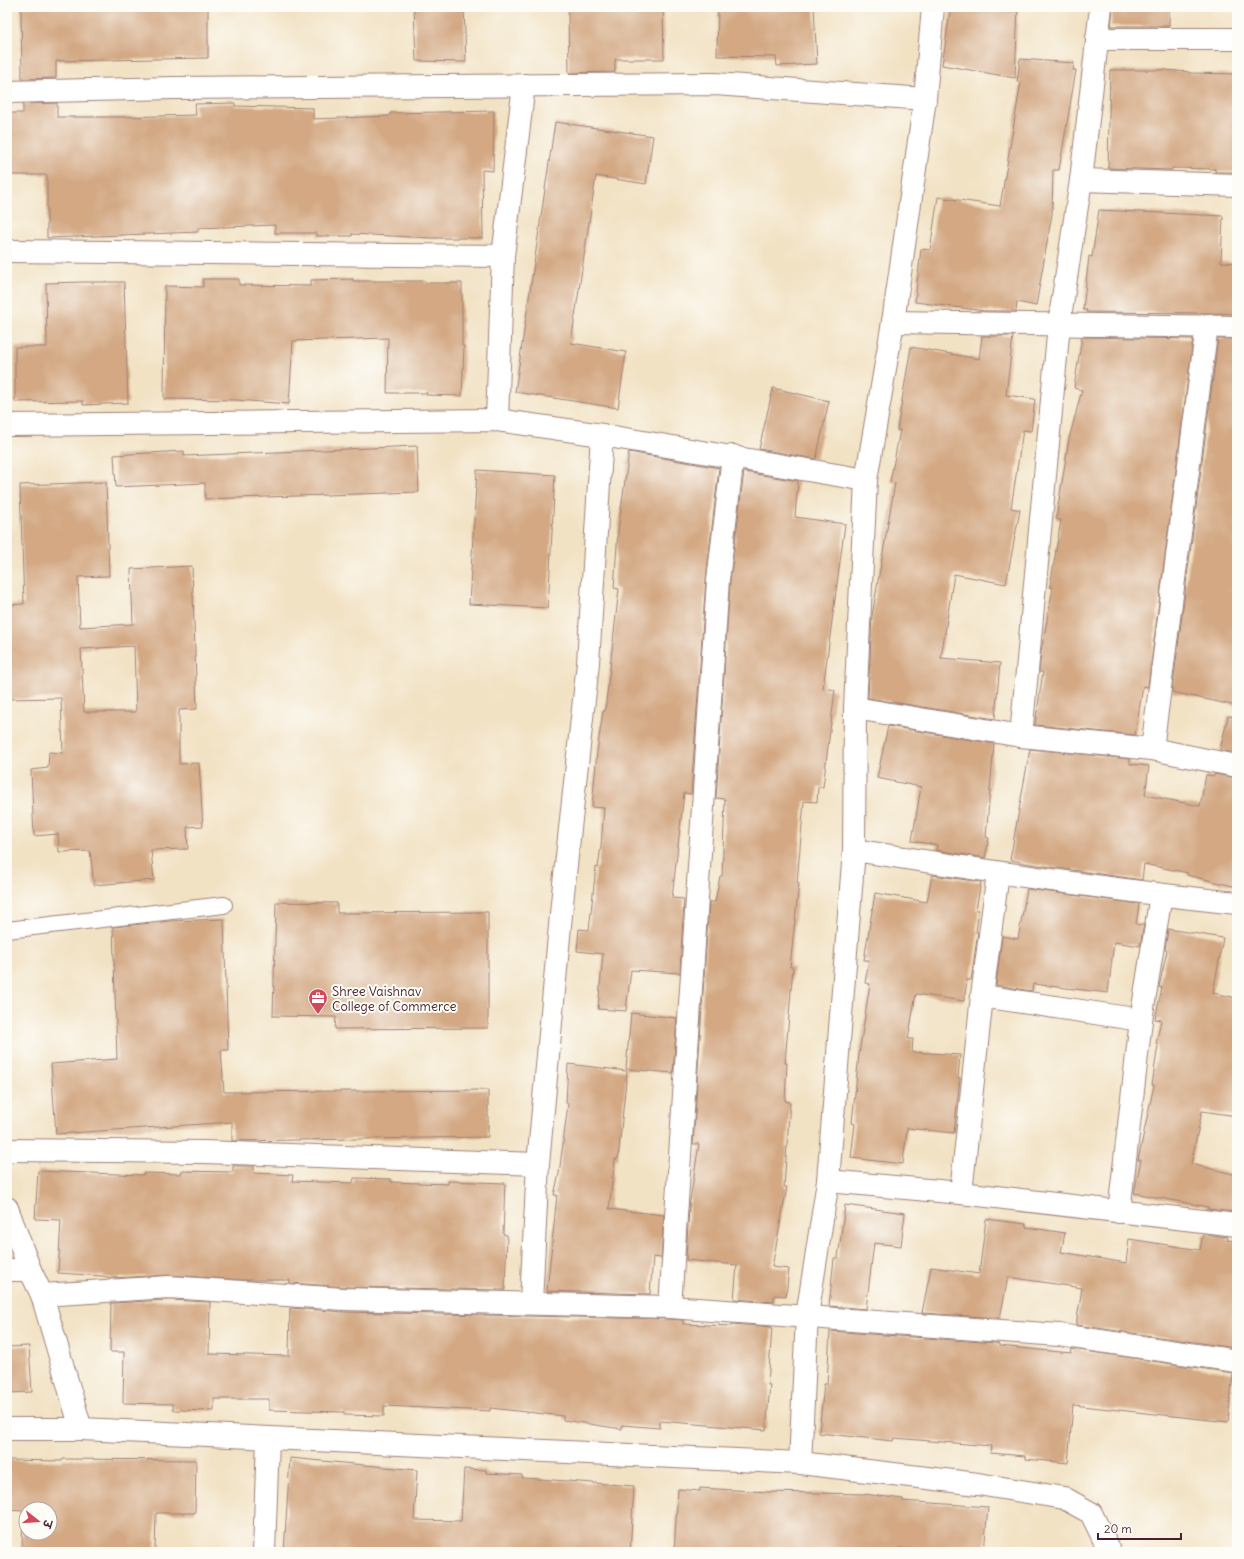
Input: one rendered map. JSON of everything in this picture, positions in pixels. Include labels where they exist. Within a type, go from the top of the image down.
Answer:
[{"type":"street","points":[[800,1463],[807,1316],[828,1180],[854,850],[855,708],[866,480],[893,322],[925,99],[932,7]]},
{"type":"street","points":[[1021,736],[1059,324],[1081,180],[1101,7]]},
{"type":"street","points":[[1097,39],[1237,39]]},
{"type":"street","points":[[7,92],[715,84],[925,99]]},
{"type":"street","points":[[497,420],[503,256],[524,85]]},
{"type":"street","points":[[1081,180],[1237,185]]},
{"type":"street","points":[[7,251],[503,256]]},
{"type":"street","points":[[893,322],[1206,325],[1237,327]]},
{"type":"street","points":[[1152,749],[1206,325]]},
{"type":"street","points":[[7,425],[497,420],[733,456],[866,480]]},
{"type":"street","points":[[531,1302],[538,1164],[563,893],[588,663],[602,435]]},
{"type":"street","points":[[670,1307],[718,588],[733,456]]},
{"type":"street","points":[[855,708],[1021,736],[1152,749],[1237,766]]},
{"type":"street","points":[[854,850],[998,873],[1161,895],[1237,903]]},
{"type":"street","points":[[961,1193],[982,996],[998,873]]},
{"type":"street","points":[[1119,1212],[1141,1020],[1161,895]]},
{"type":"street","points":[[982,996],[1141,1020]]},
{"type":"street","points":[[7,1150],[204,1152],[538,1164]]},
{"type":"street","points":[[828,1180],[961,1193],[1237,1225]]},
{"type":"street","points":[[7,1208],[30,1270],[42,1295],[81,1429]]},
{"type":"street","points":[[7,1270],[30,1270]]},
{"type":"street","points":[[42,1295],[170,1287],[344,1298],[670,1307],[1060,1335],[1237,1361]]},
{"type":"street","points":[[7,1429],[81,1429],[800,1463],[978,1484],[1064,1498],[1091,1513],[1110,1552]]},
{"type":"street","points":[[264,1552],[268,1439]]},
{"type":"lane","points":[[7,930],[224,905]]},
{"type":"building","points":[[21,7],[208,7],[208,58],[56,61],[56,78],[22,79]]},
{"type":"building","points":[[414,7],[464,7],[466,62],[416,61]]},
{"type":"building","points":[[568,7],[663,7],[664,59],[615,59],[615,72],[569,73]]},
{"type":"building","points":[[718,7],[814,7],[817,64],[777,66],[776,57],[717,56]]},
{"type":"building","points":[[951,7],[1018,7],[1015,78],[942,65]]},
{"type":"building","points":[[1113,7],[1169,7],[1169,26],[1111,26]]},
{"type":"building","points":[[1020,59],[1074,63],[1073,70],[1076,70],[1059,170],[1053,170],[1052,214],[1036,306],[1017,302],[1016,311],[985,311],[915,302],[921,249],[930,250],[938,197],[1000,206],[1021,82],[1017,82]]},
{"type":"building","points":[[1110,70],[1165,70],[1189,73],[1237,74],[1237,172],[1215,172],[1215,169],[1172,168],[1172,170],[1108,168]]},
{"type":"building","points":[[57,103],[57,117],[196,115],[195,104],[235,103],[235,106],[313,108],[313,119],[390,116],[390,113],[494,111],[493,171],[482,170],[483,238],[431,238],[352,234],[352,236],[317,236],[317,233],[275,233],[275,225],[198,228],[198,232],[47,238],[47,175],[7,175],[7,113],[23,113],[23,104]]},
{"type":"building","points":[[555,122],[653,136],[646,184],[596,176],[571,343],[626,352],[618,408],[515,392]]},
{"type":"building","points":[[1099,210],[1223,216],[1221,262],[1237,263],[1237,314],[1086,312],[1087,310],[1083,310],[1089,256],[1092,257]]},
{"type":"building","points":[[203,279],[239,279],[239,285],[311,286],[311,280],[353,279],[353,281],[425,281],[425,283],[462,283],[462,346],[464,346],[462,396],[426,395],[427,393],[387,393],[388,338],[293,341],[289,404],[236,400],[164,399],[165,286],[203,287]]},
{"type":"building","points":[[124,282],[128,403],[83,405],[83,401],[15,402],[15,347],[47,347],[46,283]]},
{"type":"building","points":[[982,336],[1013,336],[1006,395],[1035,399],[1031,431],[1023,430],[1011,508],[1020,510],[1006,584],[954,574],[941,658],[1000,663],[995,719],[868,698],[872,616],[895,483],[890,482],[900,430],[897,430],[911,347],[979,359]]},
{"type":"building","points":[[1082,337],[1193,339],[1148,687],[1143,686],[1135,735],[1035,725],[1043,672],[1039,672],[1041,652],[1053,588],[1050,587],[1061,520],[1056,519],[1069,439],[1082,390],[1074,388]]},
{"type":"building","points":[[1218,339],[1237,339],[1237,706],[1172,692]]},
{"type":"building","points":[[773,388],[829,401],[816,459],[759,449]]},
{"type":"building","points":[[417,446],[419,492],[205,499],[205,483],[116,487],[114,455],[184,451],[184,456]]},
{"type":"building","points":[[629,452],[719,468],[706,579],[691,794],[684,793],[672,898],[684,899],[680,973],[631,970],[626,1011],[598,1009],[603,954],[577,951],[579,929],[589,930],[596,867],[598,868],[601,846],[604,808],[592,807],[597,752],[603,711],[605,711],[619,589],[614,588],[618,531]]},
{"type":"building","points":[[477,470],[555,475],[548,608],[469,604]]},
{"type":"building","points":[[744,472],[798,481],[795,517],[845,524],[823,688],[835,690],[823,787],[818,787],[817,802],[804,801],[797,883],[799,883],[790,967],[793,967],[785,1063],[787,1063],[785,1101],[790,1102],[784,1187],[787,1187],[772,1267],[789,1269],[786,1296],[774,1295],[774,1302],[734,1299],[737,1265],[686,1260],[689,1207],[699,1144],[693,1144],[709,902],[715,902],[720,876],[722,876],[725,799],[716,798],[730,581]]},
{"type":"building","points":[[106,482],[109,576],[78,577],[80,627],[133,624],[131,569],[192,566],[197,709],[179,710],[179,764],[199,763],[203,826],[187,827],[188,849],[151,850],[154,880],[94,885],[90,851],[59,852],[58,834],[34,836],[31,770],[48,768],[49,752],[63,753],[61,698],[7,699],[7,605],[24,604],[20,485]],"holes":[[[134,646],[136,712],[84,712],[81,649]]]},
{"type":"building","points":[[1228,716],[1237,717],[1237,753],[1220,750]]},
{"type":"building","points":[[888,726],[994,744],[986,837],[989,838],[985,858],[936,850],[937,845],[912,841],[921,787],[877,778]]},
{"type":"building","points":[[1030,749],[1130,759],[1130,764],[1149,766],[1145,795],[1200,806],[1206,775],[1214,776],[1215,774],[1237,778],[1237,887],[1187,875],[1188,873],[1144,864],[1142,880],[1010,860]]},
{"type":"building","points":[[932,875],[981,882],[976,910],[979,910],[976,932],[978,932],[971,980],[967,980],[964,1001],[916,994],[908,1039],[913,1039],[912,1052],[960,1055],[958,1078],[960,1078],[954,1133],[907,1128],[903,1164],[851,1158],[855,1124],[852,1123],[859,1054],[870,984],[865,983],[869,960],[864,960],[875,893],[927,902]]},
{"type":"building","points":[[1027,889],[1139,904],[1136,924],[1144,925],[1140,946],[1114,942],[1108,993],[1033,984],[1032,991],[996,985],[1002,936],[1018,939]]},
{"type":"building","points":[[276,902],[337,903],[337,913],[488,912],[488,1028],[335,1029],[336,1017],[273,1016]]},
{"type":"building","points":[[224,919],[228,1050],[221,1050],[224,1092],[488,1090],[488,1137],[232,1141],[232,1122],[56,1134],[51,1064],[117,1059],[113,927],[171,921]]},
{"type":"building","points":[[1168,929],[1223,938],[1213,993],[1237,998],[1237,1116],[1202,1111],[1191,1164],[1237,1175],[1237,1200],[1234,1212],[1208,1209],[1208,1207],[1134,1193],[1141,1160],[1138,1160],[1154,1085],[1152,1085],[1158,1045],[1156,1044],[1161,1020],[1155,1019],[1162,988],[1159,987],[1167,951],[1165,950]]},
{"type":"building","points":[[631,1013],[677,1018],[673,1073],[626,1069]]},
{"type":"building","points":[[568,1064],[627,1071],[618,1159],[615,1159],[609,1209],[664,1215],[661,1258],[653,1257],[650,1294],[547,1291],[557,1195],[554,1195],[559,1174],[568,1104],[566,1103]]},
{"type":"building","points":[[233,1166],[254,1166],[254,1173],[293,1175],[292,1181],[353,1183],[354,1178],[391,1179],[391,1182],[448,1184],[448,1181],[505,1183],[503,1234],[507,1235],[505,1290],[345,1287],[290,1283],[290,1280],[243,1280],[170,1275],[111,1278],[103,1276],[58,1273],[61,1220],[35,1219],[38,1171],[143,1175],[143,1173],[181,1174],[181,1171],[233,1172]]},
{"type":"building","points":[[845,1205],[905,1213],[901,1246],[874,1243],[866,1309],[829,1306],[834,1258],[838,1258]]},
{"type":"building","points":[[986,1219],[1026,1224],[1026,1227],[1065,1233],[1061,1252],[1126,1263],[1129,1239],[1200,1250],[1203,1234],[1228,1237],[1227,1240],[1237,1241],[1237,1345],[1235,1348],[1076,1325],[1082,1288],[1008,1277],[1000,1318],[922,1313],[931,1267],[979,1274]]},
{"type":"building","points":[[169,1300],[210,1302],[209,1354],[289,1356],[290,1308],[344,1312],[669,1319],[683,1320],[683,1324],[732,1326],[732,1324],[772,1327],[768,1385],[770,1385],[766,1430],[660,1421],[660,1428],[622,1425],[622,1429],[563,1420],[563,1416],[490,1408],[490,1411],[384,1406],[384,1416],[344,1415],[344,1412],[269,1410],[269,1399],[214,1399],[214,1411],[173,1410],[173,1404],[123,1403],[124,1352],[110,1352],[111,1303]]},
{"type":"building","points":[[830,1331],[995,1343],[999,1344],[999,1346],[1071,1353],[1072,1349],[1233,1373],[1228,1422],[1073,1405],[1068,1463],[1025,1459],[1025,1456],[990,1453],[991,1446],[894,1438],[893,1441],[819,1433],[824,1384],[827,1384]]},
{"type":"building","points":[[29,1346],[32,1392],[7,1393],[7,1347]]},
{"type":"building","points":[[290,1458],[417,1470],[414,1520],[461,1521],[464,1469],[486,1470],[486,1473],[522,1475],[522,1478],[634,1486],[630,1552],[284,1552]]},
{"type":"building","points":[[8,1460],[196,1460],[195,1513],[156,1513],[155,1552],[22,1552],[22,1541],[58,1541],[58,1501],[18,1501],[18,1511],[7,1510]]},
{"type":"building","points":[[700,1488],[769,1492],[864,1494],[903,1499],[903,1501],[988,1507],[984,1552],[949,1552],[899,1548],[899,1552],[674,1552],[678,1489],[700,1491]]},
{"type":"place","name":"Shree Vaishnav College of Commerce","points":[[318,1015]]}]
